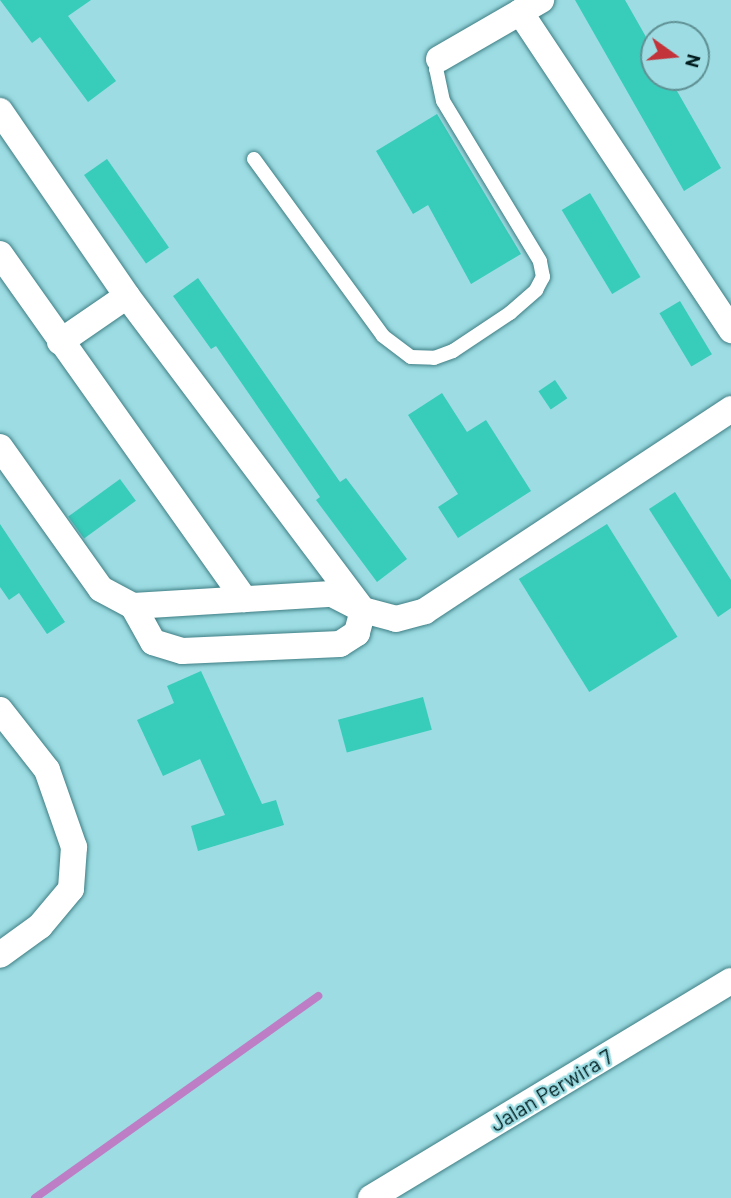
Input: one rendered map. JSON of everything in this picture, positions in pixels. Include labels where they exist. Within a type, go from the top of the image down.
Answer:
[{"type":"street","points":[[439,59],[530,6],[731,330]]},
{"type":"street","points":[[0,111],[127,296],[363,610]]},
{"type":"street","points":[[0,254],[244,599]]},
{"type":"street","points":[[60,342],[127,296]]},
{"type":"street","points":[[0,447],[101,589],[133,606],[332,594],[363,610],[396,620],[425,611],[731,409]]},
{"type":"street","points":[[133,606],[153,642],[182,651],[340,645],[357,633],[363,610]]},
{"type":"street","points":[[0,710],[47,770],[74,847],[71,889],[40,926],[0,955]]},
{"type":"street","name":"Jalan Perwira 7","points":[[371,1198],[731,981]]},
{"type":"lane","points":[[254,159],[383,336],[411,357],[434,358],[453,351],[510,313],[536,290],[543,277],[540,261],[443,101],[436,69],[439,59]]},
{"type":"building","points":[[0,0],[91,0],[68,16],[116,81],[88,102],[40,37],[32,43]]},
{"type":"building","points":[[575,0],[625,0],[640,26],[640,91],[677,91],[721,168],[684,191]]},
{"type":"building","points":[[437,114],[521,254],[471,284],[428,205],[413,214],[376,151]]},
{"type":"building","points":[[107,159],[169,247],[146,264],[84,175]]},
{"type":"building","points":[[590,193],[640,277],[612,294],[562,210]]},
{"type":"building","points":[[198,278],[340,482],[346,478],[407,559],[377,582],[316,500],[320,497],[216,346],[211,349],[173,296]]},
{"type":"building","points":[[680,301],[712,354],[691,367],[659,313]]},
{"type":"building","points":[[555,380],[567,398],[551,409],[538,391]]},
{"type":"building","points":[[442,393],[467,432],[486,420],[531,491],[458,538],[438,507],[458,494],[408,415]]},
{"type":"building","points":[[120,479],[136,501],[84,538],[68,517]]},
{"type":"building","points":[[675,492],[731,580],[731,608],[718,617],[649,509]]},
{"type":"building","points":[[0,524],[65,622],[47,634],[19,593],[9,600],[0,587]]},
{"type":"building","points":[[607,524],[677,637],[589,692],[519,579]]},
{"type":"building","points":[[201,671],[262,804],[276,800],[284,825],[198,851],[191,826],[225,815],[200,759],[163,776],[137,720],[174,703],[167,686]]},
{"type":"building","points":[[423,697],[432,730],[347,753],[338,720]]},
{"type":"waterway","points":[[35,1198],[318,996]]}]
